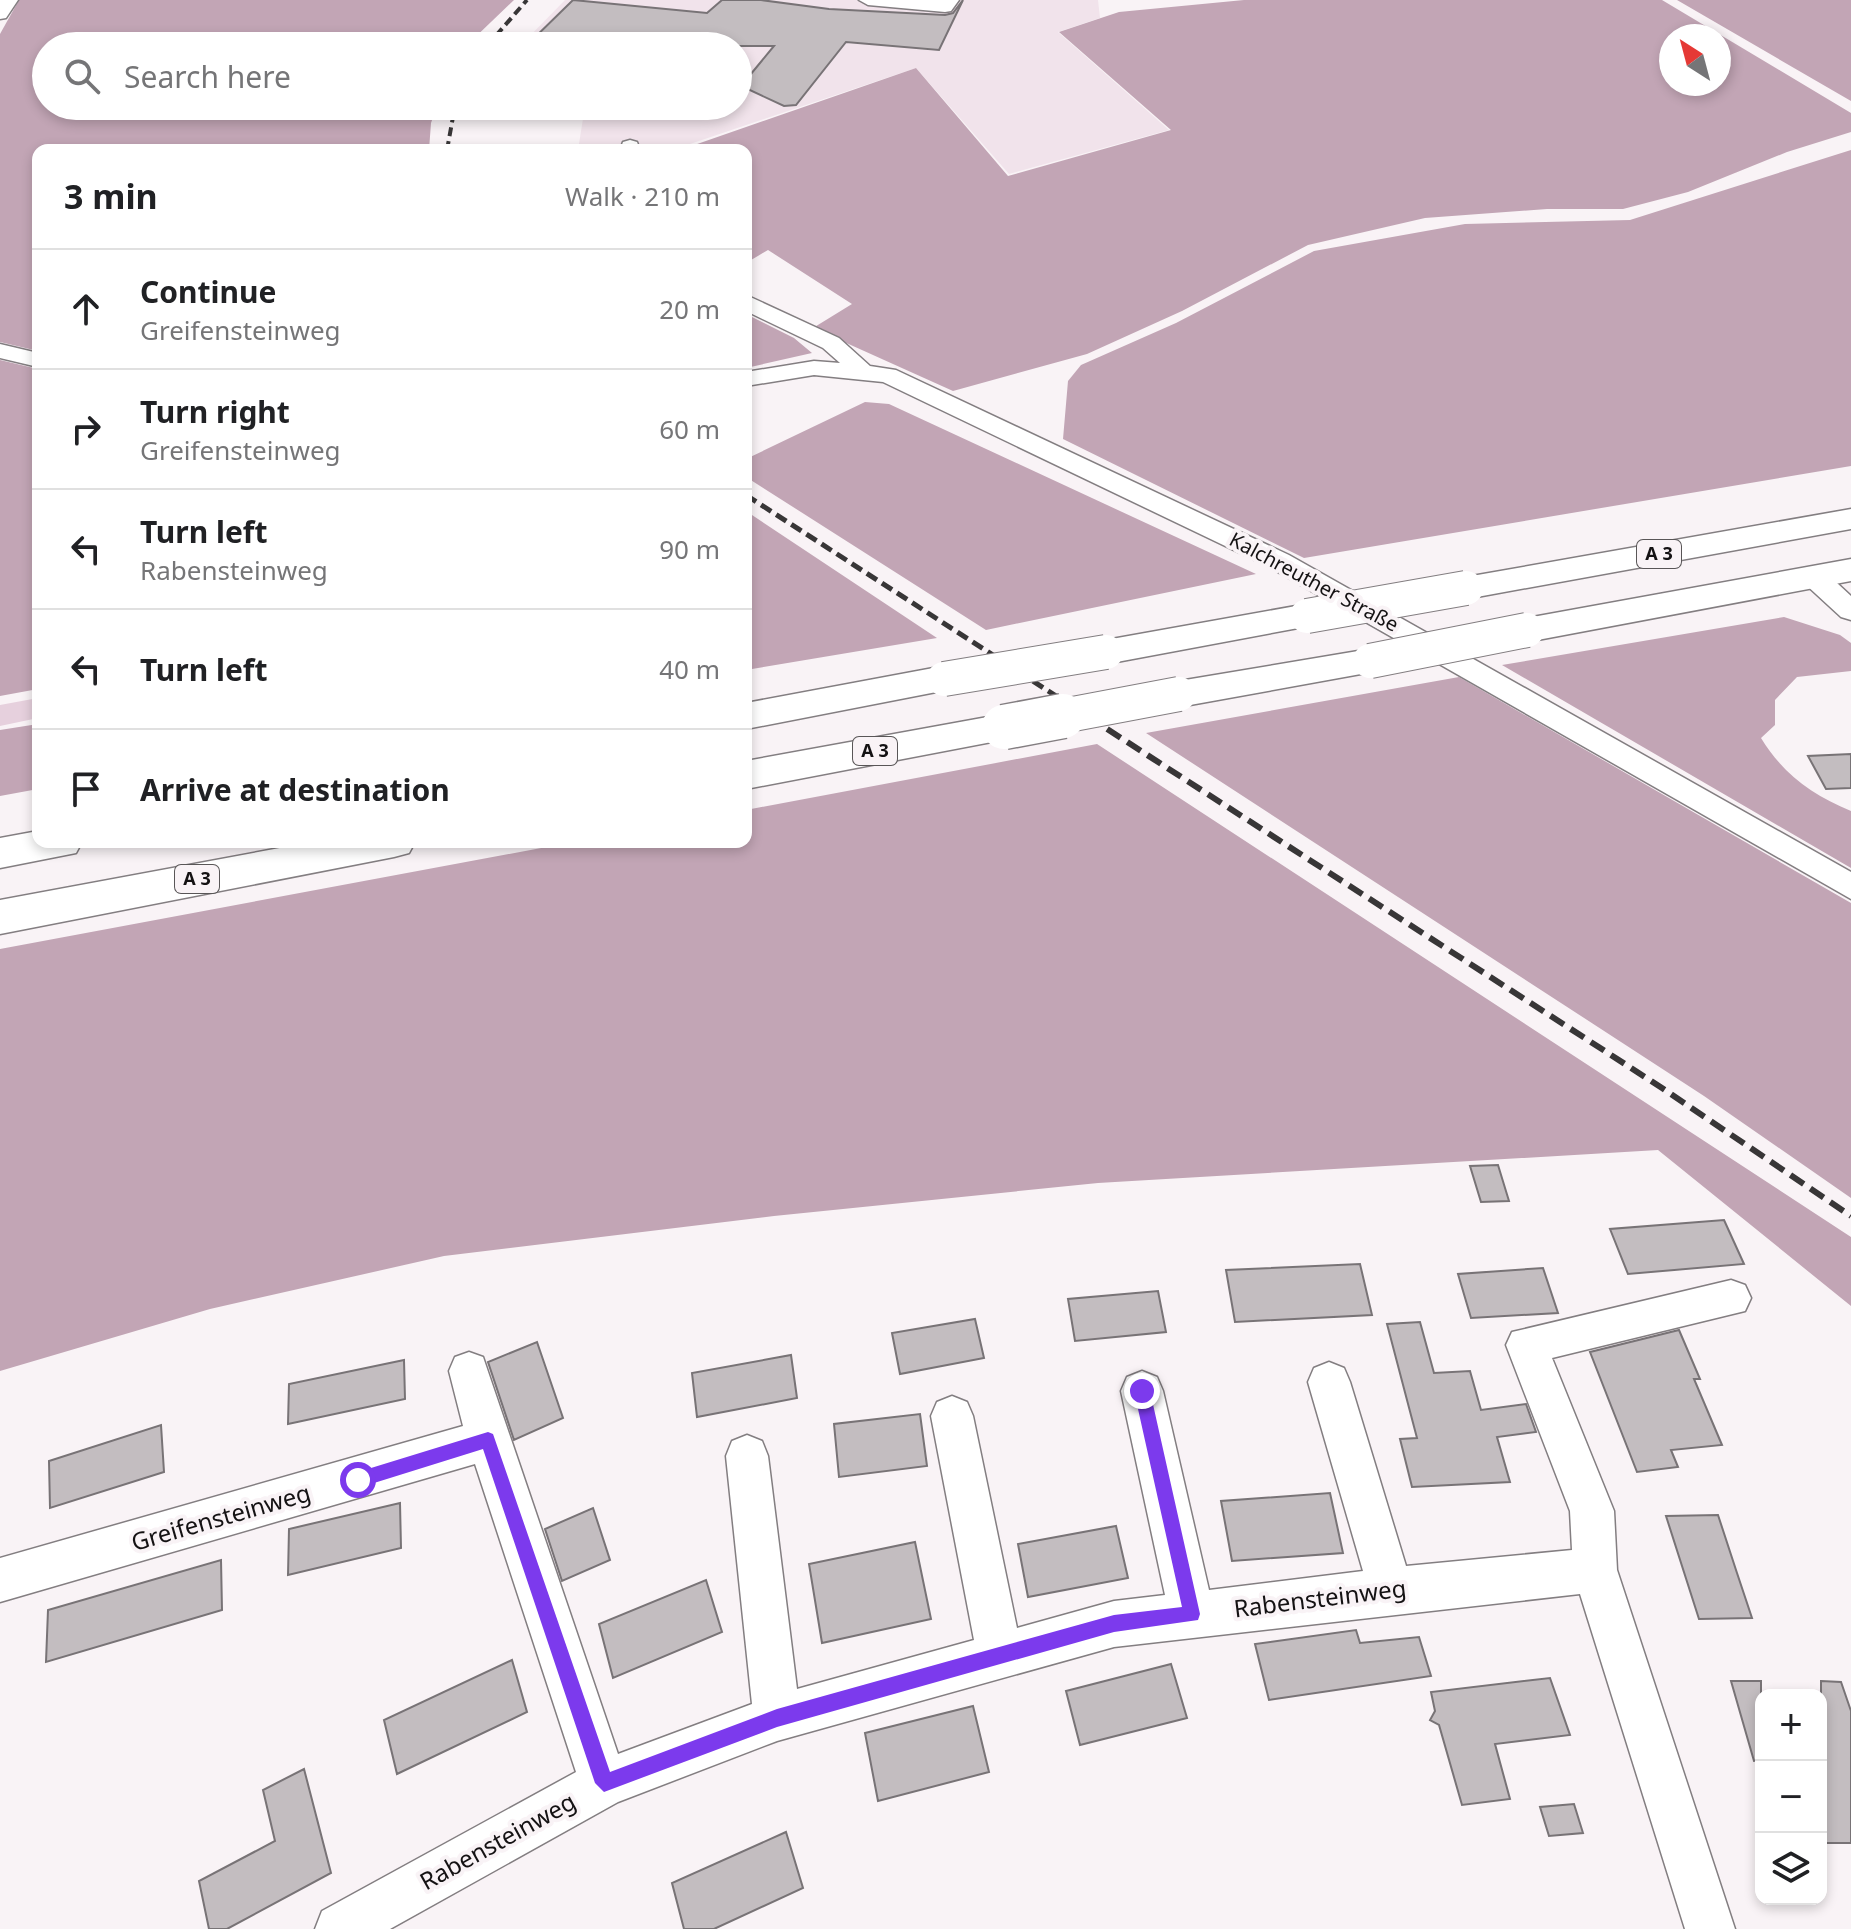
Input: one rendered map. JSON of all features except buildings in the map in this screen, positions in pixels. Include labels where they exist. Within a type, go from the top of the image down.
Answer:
[{"type":"highway","name":"A 3","points":[[752,715],[1851,519]]},
{"type":"highway","name":"A 3","points":[[752,774],[1851,570]]},
{"type":"highway","points":[[0,853],[32,847]]},
{"type":"highway","name":"A 3","points":[[0,917],[362,848]]},
{"type":"street","points":[[0,14],[9,0]]},
{"type":"street","points":[[868,0],[945,7],[950,0]]},
{"type":"street","points":[[752,305],[831,343],[861,370]]},
{"type":"street","points":[[0,351],[32,359]]},
{"type":"street","name":"Kalchreuther Straße","points":[[752,378],[814,368],[861,370],[888,375],[1279,561],[1851,887]]},
{"type":"street","points":[[1814,577],[1851,611]]},
{"type":"street","points":[[1710,1929],[1595,1570],[1592,1511],[1526,1345],[1731,1298]]},
{"type":"street","points":[[469,1371],[488,1440],[604,1783]]},
{"type":"street","points":[[1329,1382],[1391,1590]]},
{"type":"street","points":[[1142,1391],[1192,1614]]},
{"type":"street","points":[[952,1416],[1000,1657]]},
{"type":"street","name":"Greifensteinweg","points":[[0,1580],[488,1440]]},
{"type":"street","points":[[747,1456],[777,1718]]},
{"type":"street","name":"Rabensteinweg","points":[[340,1929],[604,1783],[777,1718],[1114,1624],[1391,1590],[1595,1570]]},
{"type":"shaded area","points":[[19,0],[514,0],[481,32],[32,32],[32,120],[432,120],[429,144],[32,144],[32,350],[0,342],[0,34]]},
{"type":"shaded area","points":[[565,0],[1098,0],[1100,18],[1058,32],[1169,130],[1009,174],[916,68],[690,144],[579,144],[583,120],[752,120],[752,32],[534,32]]},
{"type":"shaded area","points":[[1244,0],[1662,0],[1702,24],[1659,24],[1659,96],[1731,96],[1731,41],[1851,113],[1851,132],[1787,152],[1688,192],[1623,209],[1547,209],[1425,218],[1308,245],[1182,311],[1087,354],[953,391],[813,328],[852,304],[768,250],[752,259],[752,144],[697,144],[916,68],[1008,176],[1171,130],[1059,32],[1119,12]]},
{"type":"shaded area","points":[[1677,0],[1851,0],[1851,101],[1731,31],[1731,24],[1718,24]]},
{"type":"shaded area","points":[[1851,150],[1851,466],[1304,558],[1063,439],[1068,381],[1081,365],[1176,323],[1314,251],[1465,224],[1630,220]]},
{"type":"shaded area","points":[[752,317],[794,338],[812,353],[752,367]]},
{"type":"shaded area","points":[[0,360],[32,368],[32,690],[0,696]]},
{"type":"shaded area","points":[[865,402],[889,404],[1256,574],[986,630],[752,481],[752,456]]},
{"type":"shaded area","points":[[752,515],[937,638],[752,669]]},
{"type":"shaded area","points":[[1784,617],[1840,635],[1851,643],[1851,671],[1797,677],[1775,700],[1775,725],[1761,738],[1779,762],[1800,782],[1851,811],[1851,868],[1502,665]]},
{"type":"shaded area","points":[[1459,677],[1851,903],[1851,1198],[1704,1096],[1146,733]]},
{"type":"shaded area","points":[[32,699],[32,719],[0,726],[0,705]]},
{"type":"shaded area","points":[[32,725],[32,790],[0,796],[0,730]]},
{"type":"shaded area","points":[[1097,744],[1851,1237],[1851,1306],[1658,1150],[1098,1183],[774,1216],[444,1256],[210,1309],[0,1371],[0,949],[541,848],[752,848],[752,809]]},
{"type":"railway","points":[[499,32],[527,0]]},
{"type":"railway","points":[[448,144],[452,120]]},
{"type":"railway","points":[[752,499],[1090,718]]},
{"type":"railway","points":[[1087,716],[1662,1088],[1851,1216]]},
{"type":"route","points":[[358,1480],[488,1440],[604,1783],[777,1718],[1114,1624],[1192,1614],[1142,1391]]}]
